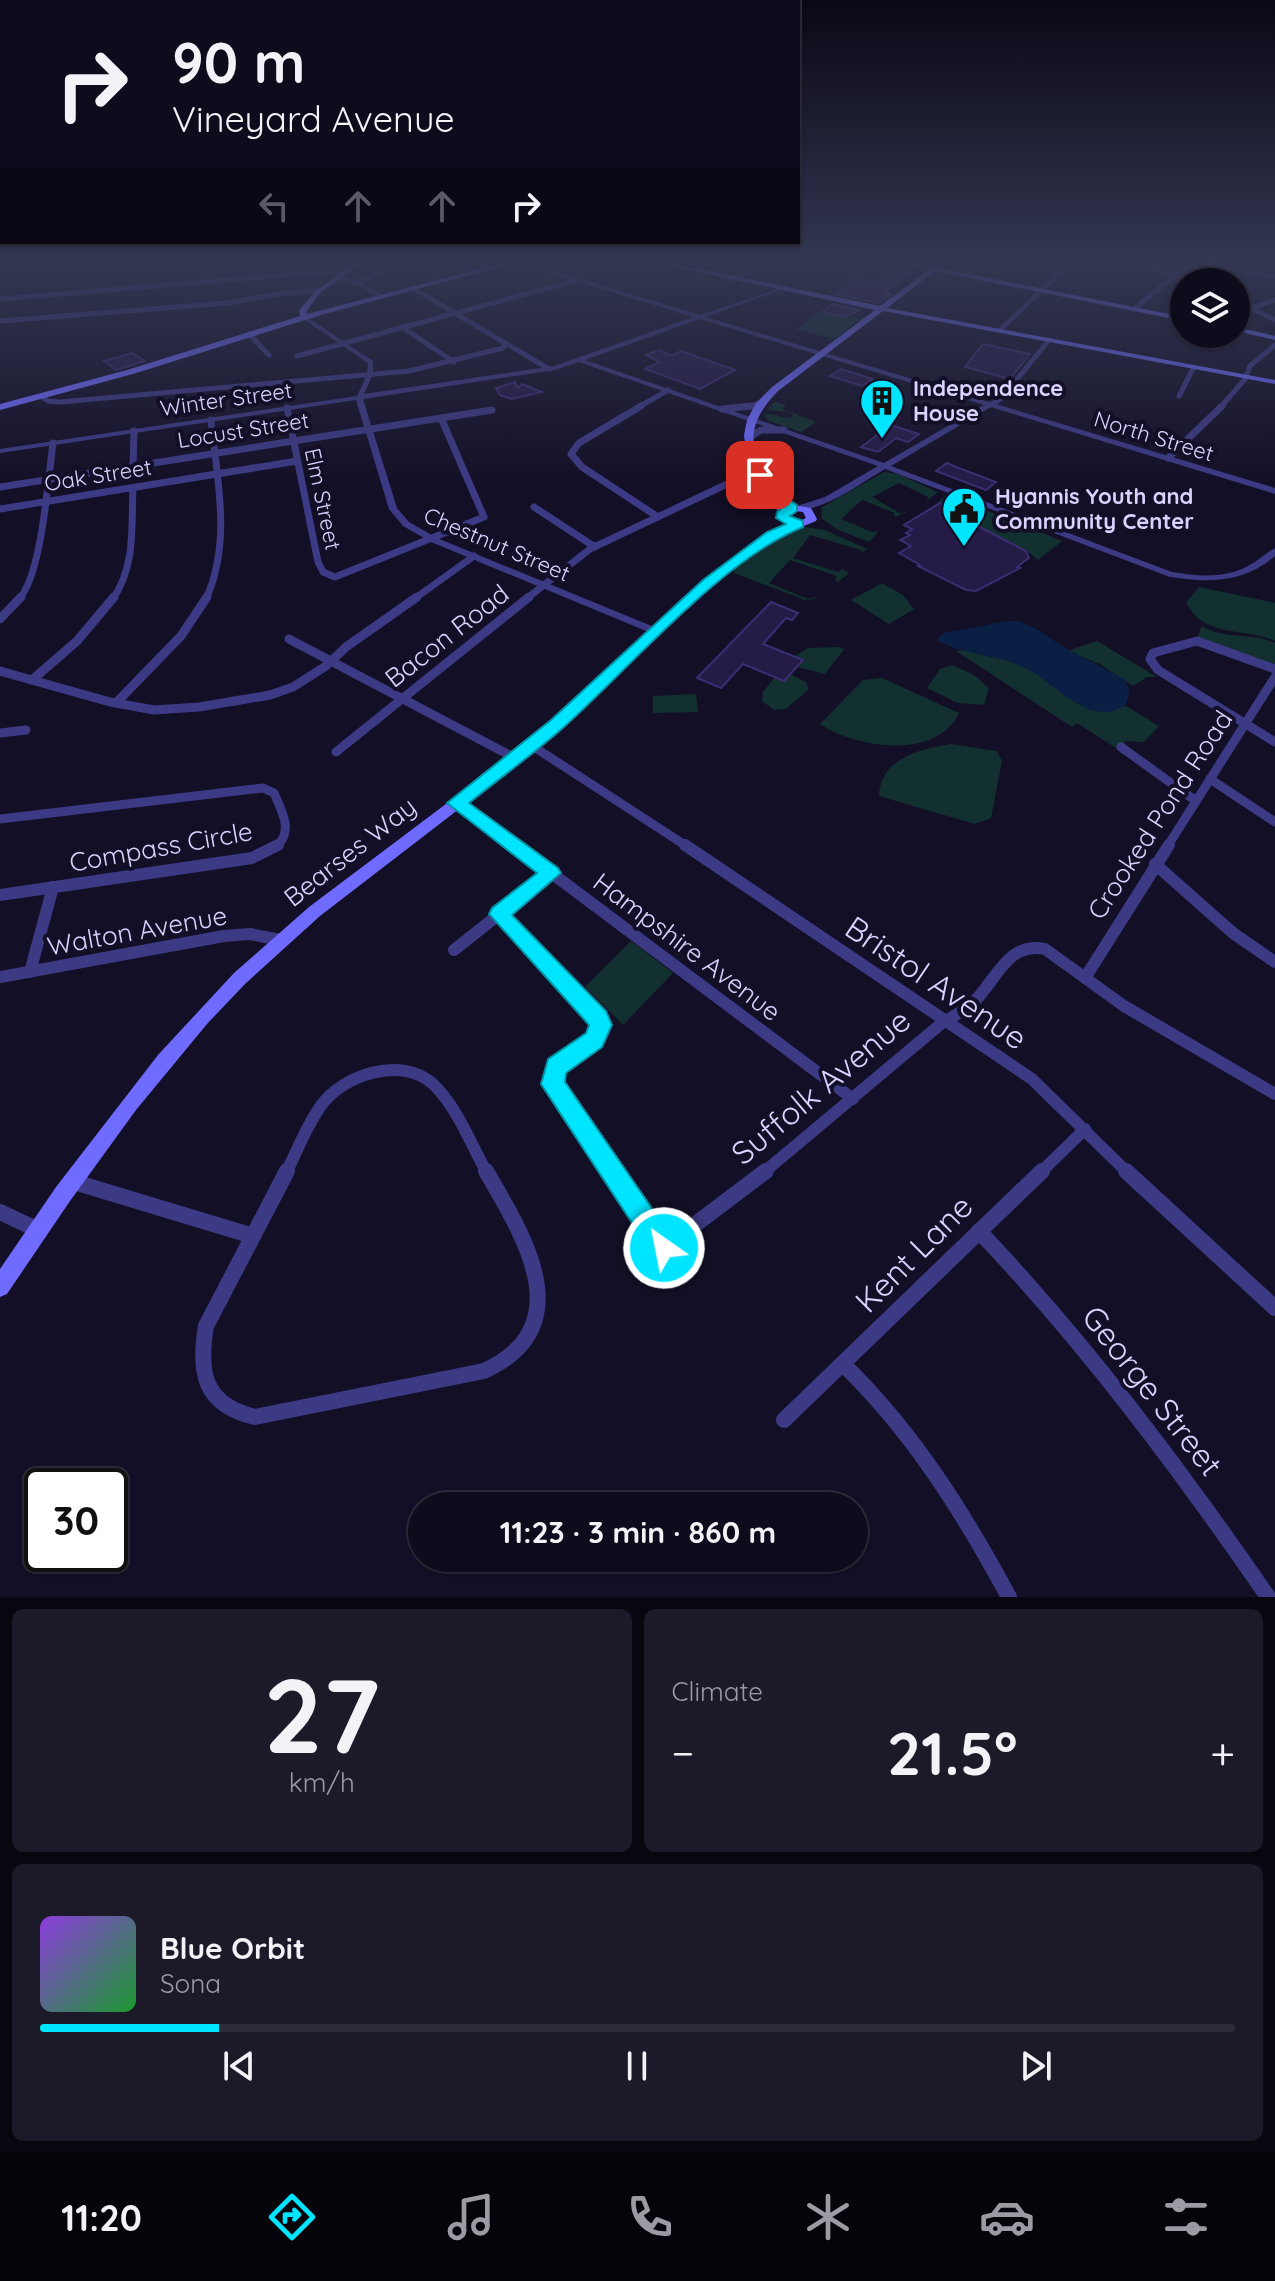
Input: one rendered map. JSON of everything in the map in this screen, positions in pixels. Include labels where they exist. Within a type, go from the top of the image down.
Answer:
[{"type":"main road","points":[[0,407],[130,372],[241,337]]},
{"type":"main road","points":[[798,524],[758,473],[748,438],[751,419],[761,402],[845,337]]},
{"type":"main road","points":[[1030,337],[1275,382]]},
{"type":"main road","points":[[790,511],[811,514]]},
{"type":"main road","points":[[772,535],[790,511]]},
{"type":"main road","name":"Bearses Way","points":[[0,1287],[125,1106],[180,1039],[281,940],[531,745],[708,583],[772,535],[808,522],[811,514]]},
{"type":"street","points":[[251,337],[269,355]]},
{"type":"street","points":[[335,337],[370,360],[370,374],[359,398]]},
{"type":"street","points":[[297,356],[365,337]]},
{"type":"street","points":[[416,337],[454,362]]},
{"type":"street","points":[[495,337],[549,369]]},
{"type":"street","name":"Winter Street","points":[[0,451],[549,369],[582,361],[651,337]]},
{"type":"street","name":"North Street","points":[[764,337],[1275,491]]},
{"type":"street","points":[[811,514],[828,499],[1001,399],[1049,340]]},
{"type":"street","points":[[41,396],[48,401],[60,402],[409,371],[503,348],[505,343]]},
{"type":"street","points":[[1168,458],[1232,397],[1250,366],[1275,345]]},
{"type":"street","points":[[582,361],[785,430],[1170,574],[1202,578],[1231,577],[1254,569],[1273,557]]},
{"type":"street","points":[[1179,396],[1194,367]]},
{"type":"street","points":[[658,517],[582,467],[571,454],[579,443],[668,390]]},
{"type":"street","name":"Chestnut Street","points":[[359,398],[395,512],[410,527],[434,540],[655,631]]},
{"type":"street","points":[[722,409],[745,409],[761,402]]},
{"type":"street","name":"Elm Street","points":[[287,408],[318,562],[326,574],[335,577],[348,574],[434,540]]},
{"type":"street","name":"Locust Street","points":[[0,487],[492,410]]},
{"type":"street","points":[[434,540],[480,521],[485,515],[441,418]]},
{"type":"street","points":[[116,703],[185,629],[211,586],[218,568],[221,540],[211,420]]},
{"type":"street","points":[[748,438],[765,430],[785,430]]},
{"type":"street","points":[[133,466],[134,431]]},
{"type":"street","points":[[0,619],[21,597],[30,581],[50,479],[53,443]]},
{"type":"street","name":"Oak Street","points":[[0,509],[297,461]]},
{"type":"street","name":"Bacon Road","points":[[336,752],[595,547],[758,473]]},
{"type":"street","points":[[32,680],[96,620],[122,580],[132,550],[133,488]]},
{"type":"street","points":[[790,511],[828,499]]},
{"type":"street","points":[[534,507],[595,547]]},
{"type":"street","points":[[0,671],[146,709],[175,709],[256,699],[293,687],[474,556]]},
{"type":"street","points":[[289,639],[515,758]]},
{"type":"street","points":[[1275,669],[1197,641],[1188,641],[1151,655],[1151,663],[1158,670],[1275,742]]},
{"type":"street","name":"Crooked Pond Road","points":[[1085,978],[1275,677]]},
{"type":"street","points":[[0,733],[26,730]]},
{"type":"street","name":"Bristol Avenue","points":[[531,745],[596,785],[1032,1079],[1192,1234],[1275,1308]]},
{"type":"street","points":[[1121,747],[1196,801]]},
{"type":"street","points":[[1210,779],[1275,822]]},
{"type":"street","name":"Compass Circle","points":[[0,819],[263,788],[274,793],[289,833],[284,841],[252,858],[0,895]]},
{"type":"street","name":"Hampshire Avenue","points":[[457,803],[853,1099]]},
{"type":"street","points":[[1155,864],[1233,933],[1275,962]]},
{"type":"street","points":[[454,950],[551,873]]},
{"type":"street","points":[[30,972],[53,887]]},
{"type":"street","name":"Suffolk Avenue","points":[[499,914],[598,1018],[601,1025],[594,1040],[556,1067],[552,1084],[664,1248],[853,1099],[946,1020],[974,1002],[1012,954],[1021,948],[1030,945],[1045,949],[1085,978]]},
{"type":"street","name":"Walton Avenue","points":[[0,977],[224,936],[250,934],[281,940]]},
{"type":"street","points":[[1085,978],[1141,1017],[1275,1094]]},
{"type":"street","points":[[386,1070],[410,1071],[435,1087],[460,1123],[531,1251],[538,1276],[537,1314],[516,1352],[484,1371],[255,1417],[235,1414],[219,1403],[207,1384],[202,1341],[206,1326],[253,1236],[321,1105],[332,1094],[365,1074],[386,1070]]},
{"type":"street","name":"Kent Lane","points":[[784,1420],[1085,1129]]},
{"type":"street","points":[[71,1181],[253,1236]]},
{"type":"street","points":[[0,1212],[38,1230]]},
{"type":"street","name":"George Street","points":[[979,1231],[1026,1279],[1139,1417],[1202,1500],[1268,1597]]},
{"type":"street","points":[[843,1364],[864,1383],[911,1441],[969,1526],[1009,1597]]},
{"type":"green space","points":[[775,402],[786,405],[782,409],[790,412],[767,410]]},
{"type":"green space","points":[[790,412],[816,422],[801,432],[769,421],[764,416],[765,413],[787,418],[794,416]]},
{"type":"green space","points":[[884,472],[898,474],[938,492],[927,501],[928,497],[899,483],[872,497],[900,513],[906,512],[896,517],[893,515],[895,513],[862,500],[841,519],[872,532],[879,531],[869,542],[838,530],[821,518],[822,507]]},
{"type":"green space","points":[[945,496],[1062,541],[1038,560],[1026,550],[968,521],[972,518],[938,502]]},
{"type":"green space","points":[[806,527],[825,530],[867,549],[861,553],[861,550],[810,535],[793,558],[849,573],[838,582],[835,580],[837,576],[790,560],[769,583],[808,599],[817,597],[814,599],[805,600],[734,573],[734,568],[784,531]]},
{"type":"green space","points":[[882,583],[903,595],[914,609],[889,624],[851,600]]},
{"type":"green space","points":[[1199,587],[1275,603],[1275,641],[1225,630],[1203,621],[1186,602]]},
{"type":"green space","points":[[1202,626],[1219,633],[1275,643],[1275,666],[1197,638]]},
{"type":"green space","points":[[1097,641],[1157,677],[1147,677],[1133,686],[1100,664],[1067,651]]},
{"type":"green space","points":[[808,648],[844,649],[825,674],[797,667],[803,660],[794,657]]},
{"type":"green space","points":[[972,649],[979,654],[1019,663],[1102,708],[1126,706],[1159,726],[1144,742],[1126,741],[1119,750],[1077,723],[1072,727],[956,651]]},
{"type":"green space","points":[[952,665],[974,675],[989,688],[984,705],[958,703],[927,688],[940,669]]},
{"type":"green space","points":[[790,674],[806,682],[809,689],[786,709],[774,710],[762,701],[763,692],[775,677],[783,681]]},
{"type":"green space","points":[[882,678],[959,713],[948,728],[933,738],[894,746],[854,739],[820,724],[863,680]]},
{"type":"green space","points":[[696,694],[698,712],[653,713],[653,696]]},
{"type":"green space","points":[[951,744],[997,751],[1002,761],[991,818],[975,824],[879,796],[881,783],[894,764],[915,753]]},
{"type":"green space","points":[[631,941],[673,973],[623,1025],[585,987]]},
{"type":"water","points":[[1018,621],[1037,629],[1124,679],[1130,690],[1126,704],[1112,711],[1098,712],[1071,700],[1021,666],[957,649],[937,640],[943,633]]},
{"type":"building","points":[[983,344],[1030,354],[1010,379],[965,367]]},
{"type":"building","points":[[659,350],[672,356],[681,351],[735,370],[700,389],[645,369],[660,362],[646,355]]},
{"type":"building","points":[[132,353],[145,361],[116,370],[104,361]]},
{"type":"building","points":[[841,369],[873,379],[862,386],[830,376]]},
{"type":"building","points":[[515,382],[518,388],[522,384],[542,392],[512,399],[500,395],[496,388]]},
{"type":"building","name":"Independence House","points":[[891,425],[919,434],[908,442],[896,438],[878,452],[861,447]]},
{"type":"building","points":[[947,463],[996,482],[986,490],[936,471]]},
{"type":"building","name":"Hyannis Youth and Community Center","points":[[940,503],[1026,551],[1029,558],[1017,567],[1020,568],[976,591],[966,590],[918,566],[899,553],[911,546],[900,540],[910,535],[906,533],[912,529],[904,525]]},
{"type":"building","points":[[771,602],[798,613],[792,620],[786,618],[763,644],[803,660],[784,681],[743,664],[721,688],[697,678]]},
{"type":"place","name":"Independence House","points":[[882,440]]},
{"type":"place","name":"Hyannis Youth and Community Center","points":[[964,548]]},
{"type":"route","points":[[664,1248],[552,1084],[556,1067],[594,1040],[601,1025],[598,1018],[499,914],[551,873],[457,803],[557,724],[708,583],[772,535],[798,524],[783,518],[783,512],[793,508],[774,495],[760,475]]}]
